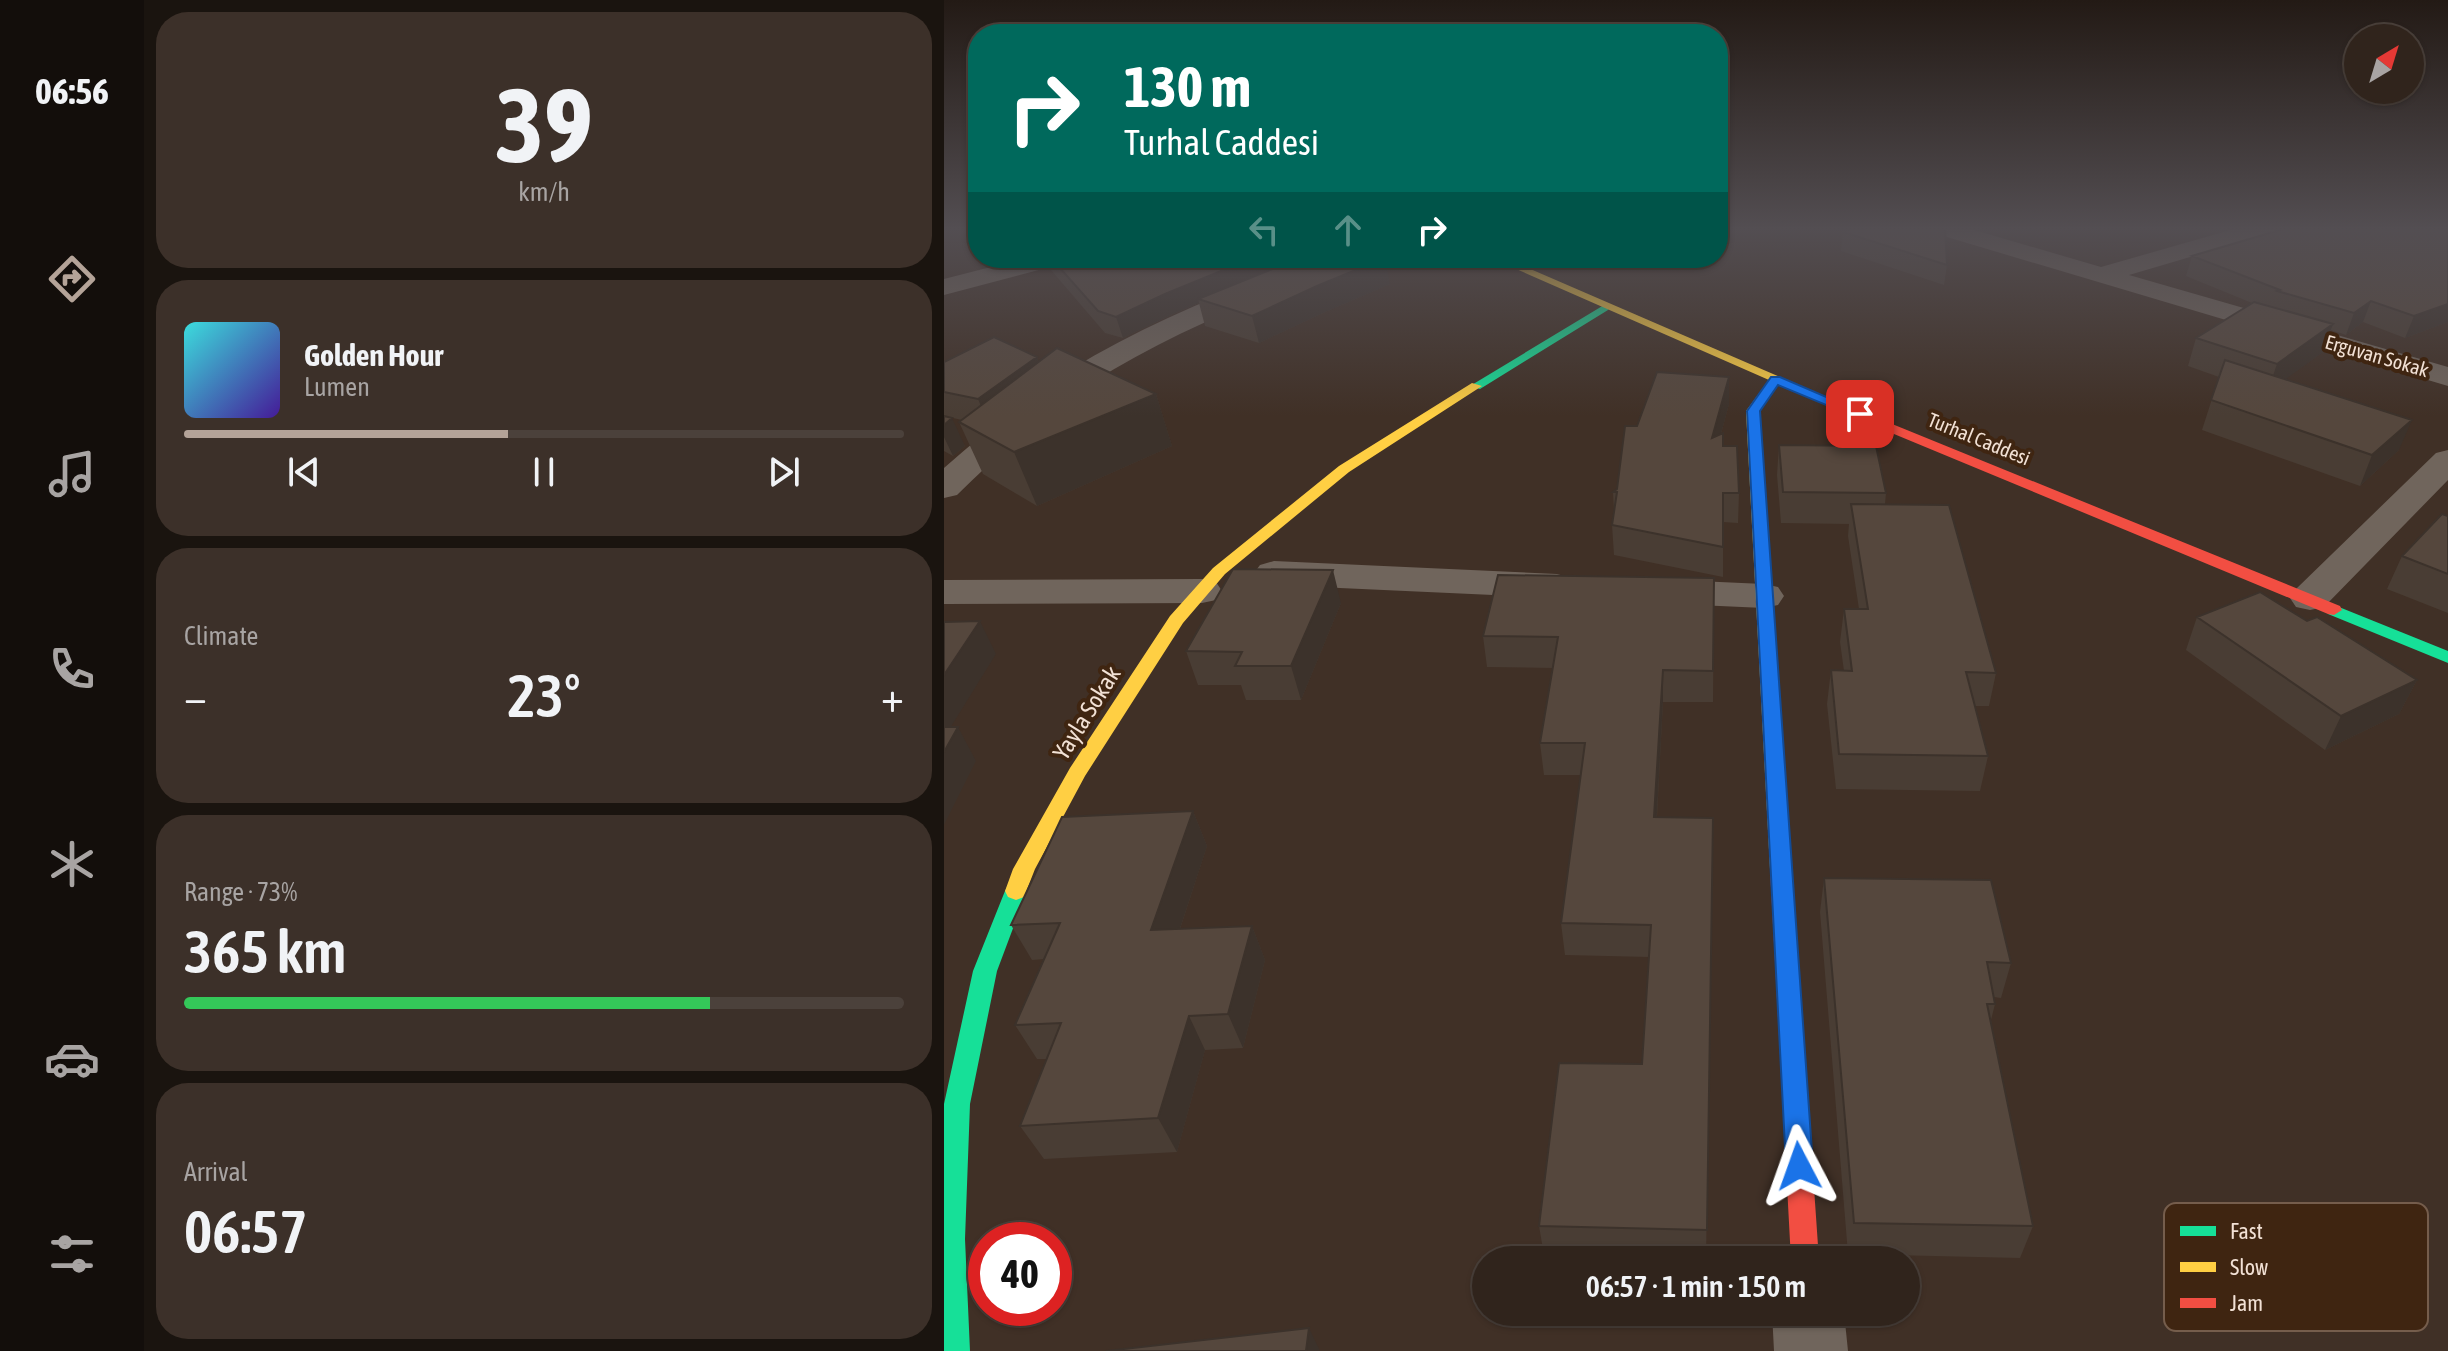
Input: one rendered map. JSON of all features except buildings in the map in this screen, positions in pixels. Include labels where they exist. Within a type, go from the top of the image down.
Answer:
[{"type":"street","points":[[944,487],[1049,398],[1125,352],[1258,290]]},
{"type":"street","name":"Turhal Caddesi","points":[[1565,290],[1775,380],[2448,657]]},
{"type":"street","name":"Erguvan Sokak","points":[[2152,290],[2448,377]]},
{"type":"street","name":"Yayla Sokak","points":[[955,1351],[951,1239],[957,1104],[985,971],[1024,869],[1068,788],[1167,633],[1210,581],[1344,469],[1604,308]]},
{"type":"street","points":[[1775,380],[1753,411],[1804,1246]]},
{"type":"street","points":[[957,431],[996,440]]},
{"type":"street","points":[[2310,598],[2448,460]]},
{"type":"street","points":[[944,592],[1210,581],[1609,589],[1764,596]]},
{"type":"street","points":[[1809,1326],[1811,1351]]},
{"type":"traffic: fast","points":[[1476,386],[1604,308]]},
{"type":"traffic: fast","points":[[2334,610],[2448,657]]},
{"type":"traffic: fast","points":[[955,1351],[951,1239],[957,1104],[985,971],[1016,891]]},
{"type":"traffic: slow","points":[[1570,290],[1870,419]]},
{"type":"traffic: slow","points":[[1775,380],[1753,411],[1781,869]]},
{"type":"traffic: slow","points":[[1016,891],[1024,869],[1077,773],[1176,620],[1219,571],[1344,469],[1476,386]]},
{"type":"traffic: jam","points":[[1870,419],[2334,610]]},
{"type":"traffic: jam","points":[[1781,869],[1804,1246]]},
{"type":"route","points":[[1799,1166],[1753,411],[1775,380],[1860,414]]}]
